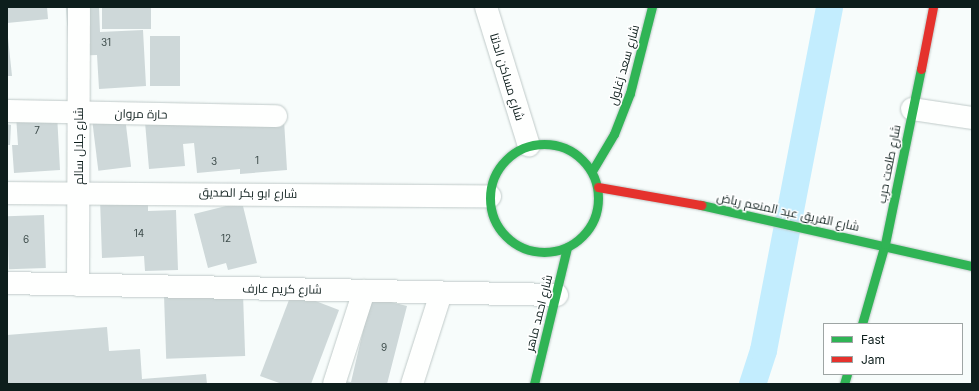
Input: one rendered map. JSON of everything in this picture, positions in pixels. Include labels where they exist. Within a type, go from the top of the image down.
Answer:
[{"type":"main road","name":"شارع سعد زغلول","points":[[592,171],[622,114],[652,7]]},
{"type":"main road","name":"شارع طلعت حرب","points":[[862,323],[885,244],[933,7]]},
{"type":"main road","points":[[547,144],[565,148],[581,157],[592,171],[598,186],[599,205],[594,223],[582,238],[567,248],[549,253],[530,251],[514,244],[497,226],[492,214],[490,196],[501,165],[529,146],[547,144]]},
{"type":"main road","name":"شارع الفريق عبد المنعم رياض","points":[[598,186],[698,204],[885,244],[972,266]]},
{"type":"main road","name":"شارع احمد ماهر","points":[[534,384],[557,295],[567,248]]},
{"type":"street","name":"شارع جلال سالم","points":[[78,285],[79,7]]},
{"type":"street","name":"شارع مساكن الدلتا","points":[[486,7],[529,146]]},
{"type":"street","points":[[912,109],[972,118]]},
{"type":"street","name":"حارة مروان","points":[[7,111],[276,116]]},
{"type":"street","name":"شارع ابو بكر الصديق","points":[[7,193],[79,192],[490,196]]},
{"type":"street","name":"شارع كريم عارف","points":[[7,283],[557,295]]},
{"type":"street","points":[[334,384],[364,291]]},
{"type":"street","points":[[412,384],[440,293]]},
{"type":"building","points":[[7,7],[47,7],[48,19],[7,23]]},
{"type":"building","points":[[66,7],[99,7],[100,32],[143,30],[146,86],[99,89],[97,55],[69,56]]},
{"type":"building","points":[[102,7],[151,7],[151,29],[102,29]]},
{"type":"building","points":[[7,28],[12,76],[7,76]]},
{"type":"building","points":[[150,36],[180,36],[180,86],[150,86]]},
{"type":"building","points":[[57,114],[60,170],[14,173],[12,145],[18,145],[16,116]]},
{"type":"building","points":[[125,117],[131,167],[98,171],[92,121]]},
{"type":"building","points":[[284,120],[287,170],[240,174],[240,169],[197,173],[194,143],[183,144],[185,166],[149,169],[145,122]]},
{"type":"building","points":[[7,124],[11,125],[10,145],[7,145]]},
{"type":"building","points":[[148,197],[148,211],[176,210],[178,270],[145,271],[144,256],[102,258],[100,199]]},
{"type":"building","points":[[242,202],[257,263],[228,270],[226,263],[208,268],[194,214]]},
{"type":"building","points":[[44,215],[46,268],[9,269],[7,216]]},
{"type":"building","points":[[292,292],[339,310],[311,384],[282,384],[260,376]]},
{"type":"building","points":[[243,294],[245,356],[166,359],[164,297]]},
{"type":"building","points":[[371,297],[407,306],[387,384],[343,384],[344,381],[351,382]]},
{"type":"building","points":[[107,327],[109,351],[140,349],[142,379],[206,374],[207,384],[7,384],[7,335]]},
{"type":"waterway","points":[[752,384],[763,350],[829,7]]},
{"type":"traffic: fast","points":[[592,171],[614,134],[630,93],[652,7]]},
{"type":"traffic: fast","points":[[862,323],[885,244],[921,69]]},
{"type":"traffic: fast","points":[[544,144],[565,148],[582,160],[594,177],[598,198],[594,219],[582,236],[565,248],[544,252],[523,248],[506,236],[494,219],[490,198],[494,177],[506,160],[523,148],[544,144]]},
{"type":"traffic: fast","points":[[701,205],[972,266]]},
{"type":"traffic: fast","points":[[534,384],[567,248]]},
{"type":"traffic: fast","points":[[844,384],[847,375]]},
{"type":"traffic: jam","points":[[921,69],[933,7]]},
{"type":"traffic: jam","points":[[598,187],[701,205]]}]
